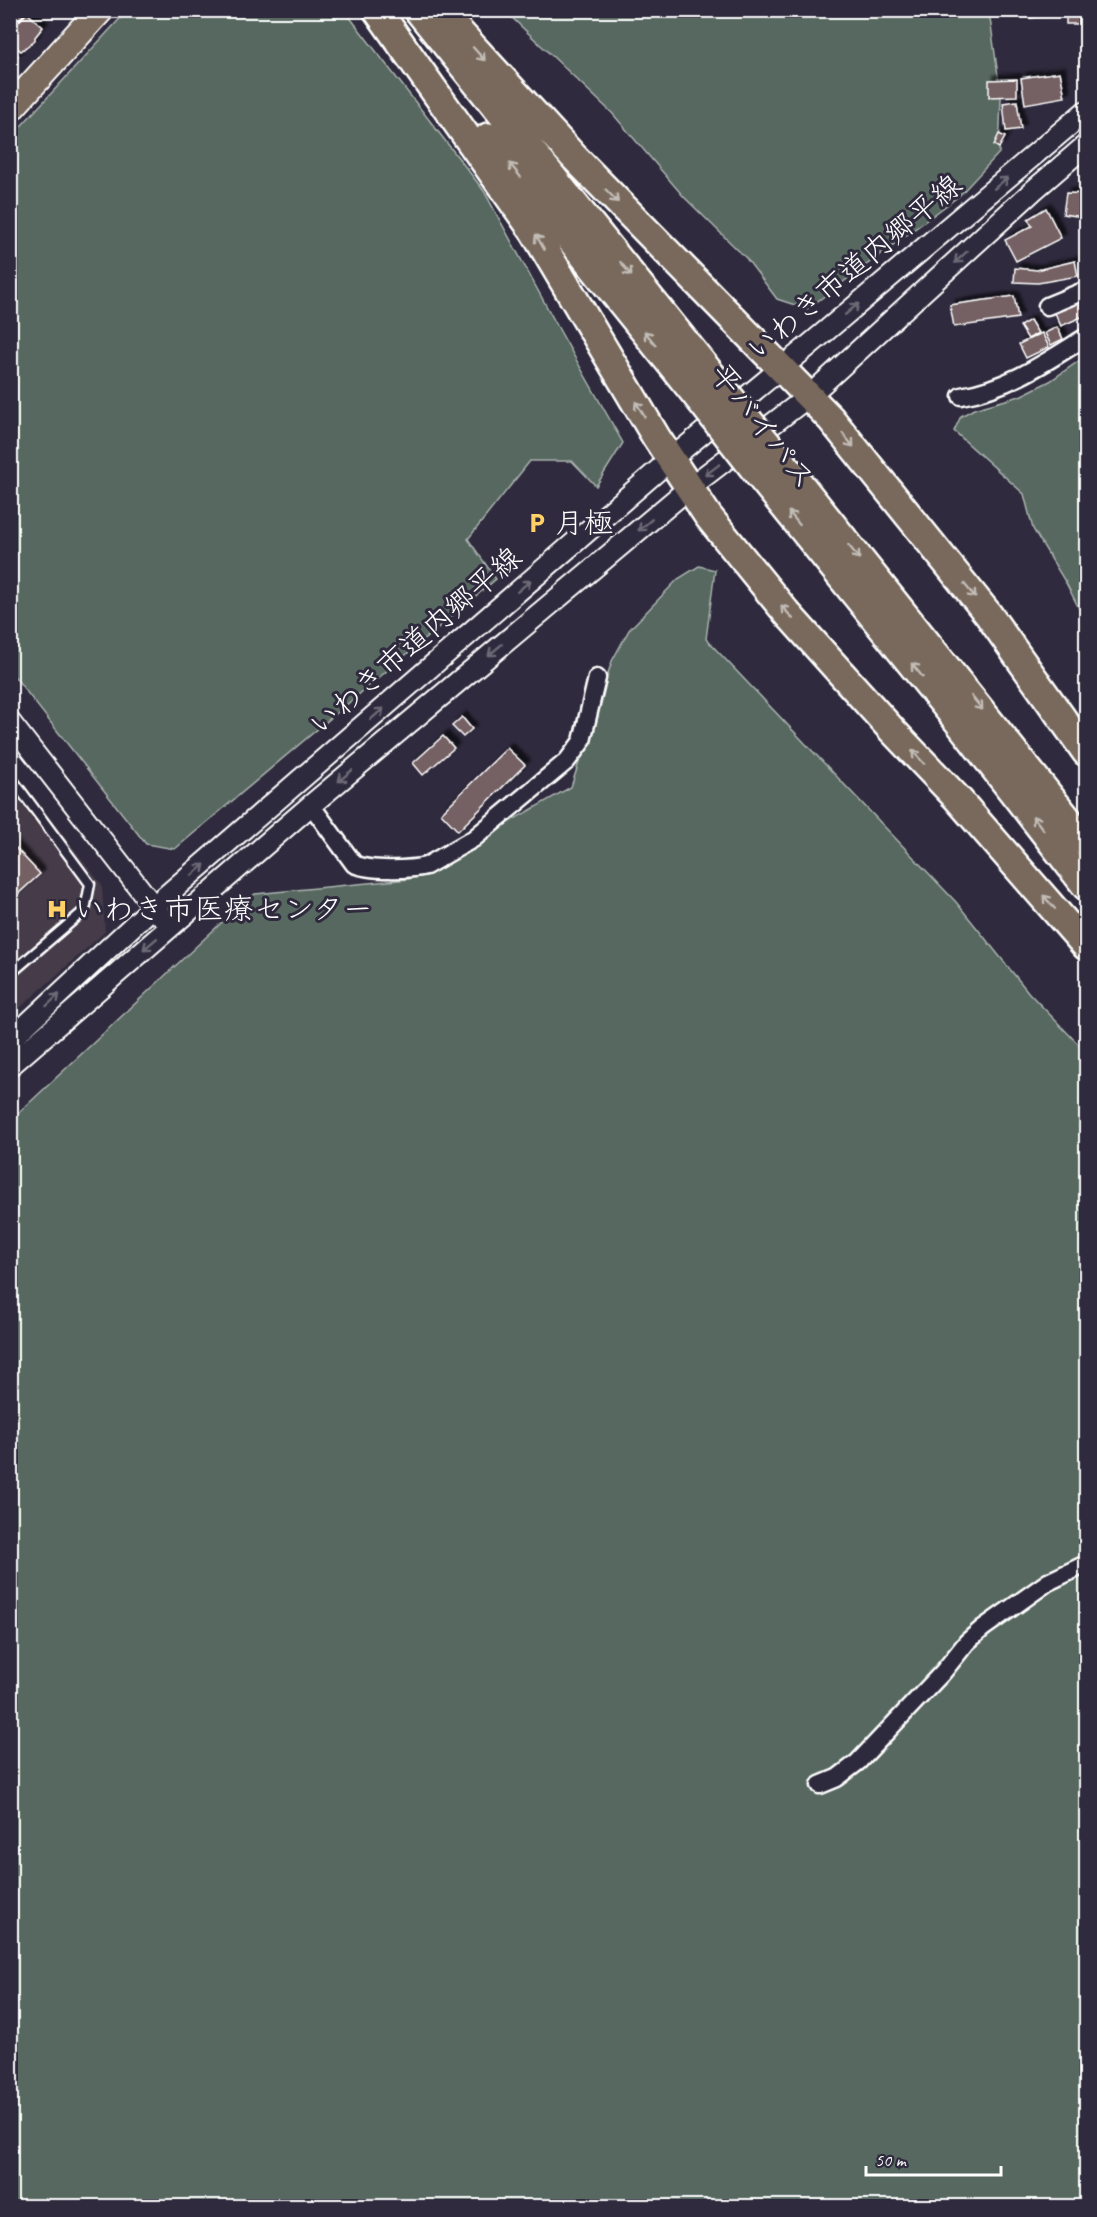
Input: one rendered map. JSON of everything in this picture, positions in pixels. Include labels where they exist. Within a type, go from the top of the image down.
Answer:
[{"type":"highway","points":[[377,10],[535,233],[599,343],[708,516],[786,612],[892,730],[957,798],[1086,946]]},
{"type":"highway","name":"平バイパス","points":[[385,10],[710,392],[778,457],[1086,842]]},
{"type":"highway","name":"平バイパス","points":[[418,10],[710,392],[758,474],[961,725],[1086,886]]},
{"type":"highway","points":[[439,10],[574,157],[831,419],[988,614],[1086,752]]},
{"type":"main road","points":[[10,109],[100,10]]},
{"type":"street","name":"いわき市道内郷平線","points":[[10,1040],[153,907],[670,459],[1086,111]]},
{"type":"street","name":"いわき市道内郷平線","points":[[10,1066],[311,805],[689,488],[809,396],[1035,189],[1086,146]]},
{"type":"street","points":[[1047,306],[1086,290]]},
{"type":"street","points":[[961,396],[1005,385],[1086,337]]},
{"type":"street","points":[[311,805],[354,864],[370,868],[426,866],[473,839],[567,761],[582,741],[597,678]]},
{"type":"street","points":[[10,722],[170,927]]},
{"type":"street","points":[[820,1785],[837,1778],[858,1762],[943,1672],[967,1642],[983,1628],[1048,1582],[1086,1564]]},
{"type":"lane","points":[[10,776],[90,884],[86,910],[10,974]]},
{"type":"shaded area","name":"いわき市医療センター","points":[[10,766],[102,885],[105,932],[11,1016]]},
{"type":"green space","points":[[127,11],[345,11],[484,191],[623,443],[596,486],[572,461],[530,461],[468,539],[496,579],[175,849],[146,844],[11,672],[11,137]]},
{"type":"green space","points":[[505,11],[989,11],[1001,97],[999,153],[959,196],[807,309],[777,299],[746,258],[684,197],[612,113]]},
{"type":"green space","points":[[1086,356],[1086,433],[1082,452],[1086,471],[1086,622],[1066,583],[1033,529],[1024,494],[954,431],[961,416],[974,409],[1020,396],[1050,381]]},
{"type":"green space","points":[[699,566],[715,570],[706,639],[956,902],[1029,993],[1086,1052],[1086,2206],[11,2206],[10,1121],[236,909],[255,894],[409,879],[571,787],[612,661],[629,630],[678,579]]},
{"type":"building","points":[[10,10],[26,12],[10,29]]},
{"type":"building","points":[[1029,10],[1057,10],[1057,15],[1030,18]]},
{"type":"building","points":[[1066,10],[1086,10],[1086,24],[1066,24]]},
{"type":"building","points":[[27,13],[43,27],[35,40],[21,51],[10,42],[10,31]]},
{"type":"building","points":[[10,49],[18,56],[10,63]]},
{"type":"building","points":[[1060,72],[1065,97],[1025,104],[1021,78]]},
{"type":"building","points":[[1017,79],[1017,96],[989,97],[989,80]]},
{"type":"building","points":[[1017,101],[1021,129],[1006,131],[1003,103]]},
{"type":"building","points":[[999,134],[1005,137],[999,148],[994,145]]},
{"type":"building","points":[[1066,193],[1086,194],[1086,224],[1082,223],[1083,217],[1063,214]]},
{"type":"building","points":[[1046,208],[1061,238],[1016,261],[1005,240],[1032,226],[1028,219]]},
{"type":"building","points":[[1075,261],[1078,276],[1038,283],[1014,282],[1015,268],[1037,270]]},
{"type":"building","points":[[1014,296],[1018,318],[954,327],[950,305]]},
{"type":"building","points":[[1080,302],[1086,315],[1061,326],[1055,313]]},
{"type":"building","points":[[1030,320],[1038,333],[1028,339],[1020,326]]},
{"type":"building","points":[[1057,327],[1063,339],[1051,345],[1045,333]]},
{"type":"building","points":[[1042,333],[1049,347],[1026,358],[1019,344]]},
{"type":"building","points":[[462,717],[472,729],[463,737],[452,726]]},
{"type":"building","points":[[443,736],[454,748],[423,775],[413,763]]},
{"type":"building","points":[[507,748],[525,765],[458,831],[441,813]]},
{"type":"building","points":[[10,842],[40,874],[10,901]]},
{"type":"place","name":"月極","points":[[537,523]]},
{"type":"place","name":"いわき市医療センター","points":[[57,909]]}]
